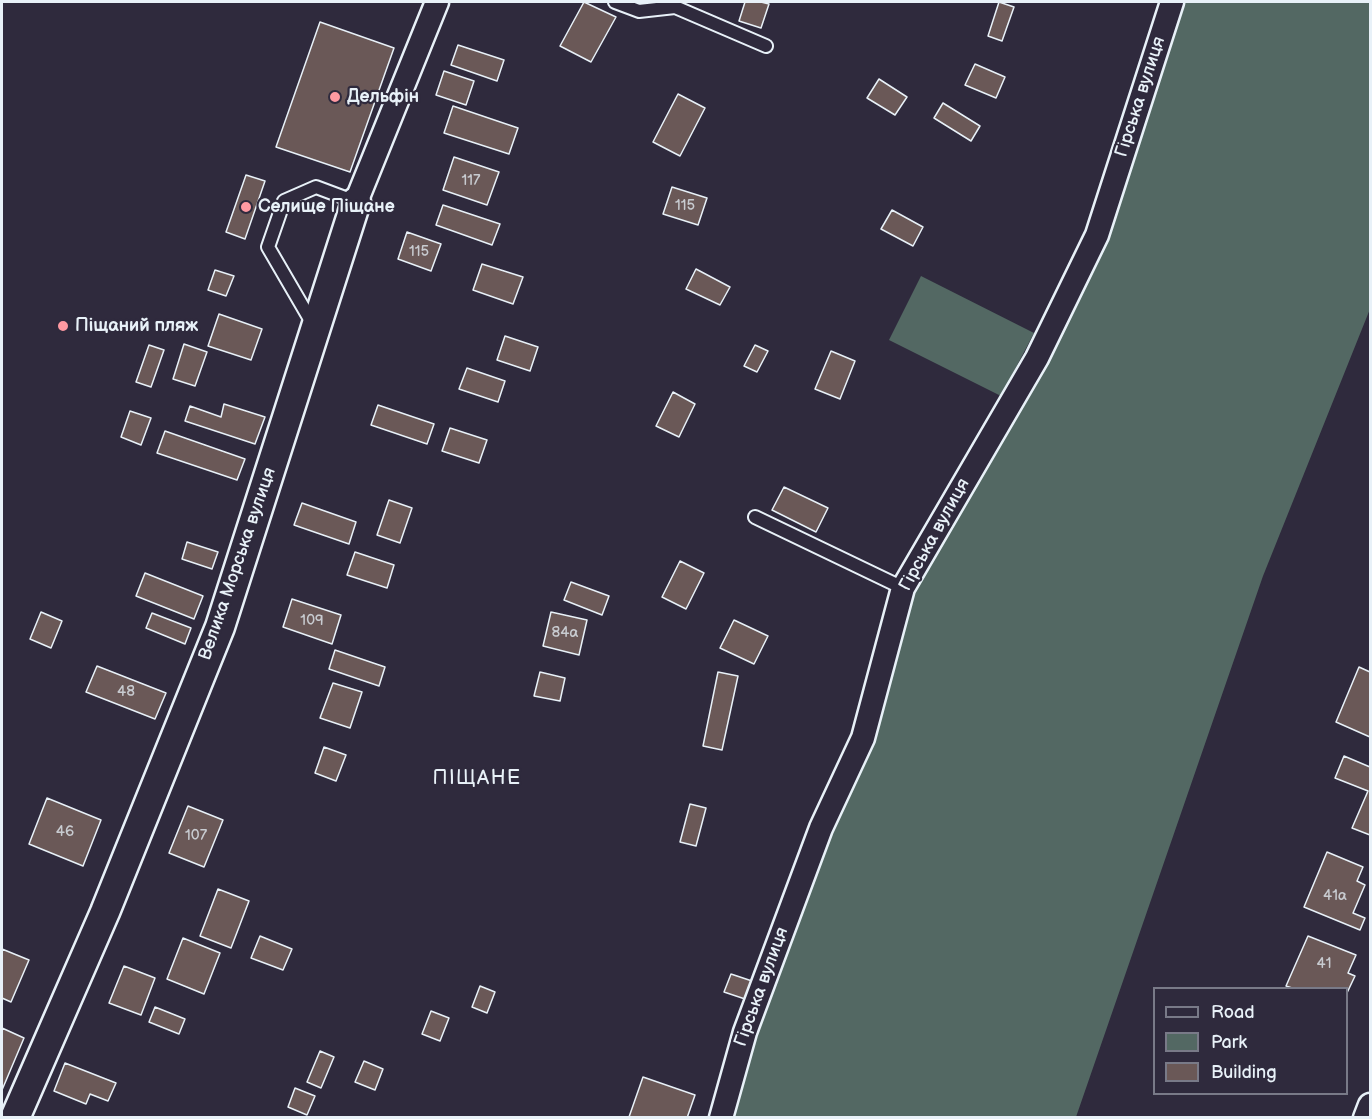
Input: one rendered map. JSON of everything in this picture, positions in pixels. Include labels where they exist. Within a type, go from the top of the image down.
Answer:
[{"type":"street","name":"Велика Морська вулиця","points":[[15,1118],[105,912],[220,627],[356,202],[437,2]]},
{"type":"street","name":"Гірська вулиця","points":[[721,1118],[745,1032],[820,828],[863,738],[903,588],[1037,358],[1097,235],[1172,2]]},
{"type":"street","points":[[1365,1118],[1371,1105]]},
{"type":"lane","points":[[615,2],[639,11],[675,7],[766,46]]},
{"type":"lane","points":[[315,329],[268,247],[284,201],[316,187],[356,202]]},
{"type":"lane","points":[[756,517],[903,588]]},
{"type":"green space","points":[[1172,2],[1370,2],[1370,309],[1263,576],[1076,1117],[721,1118],[903,588],[1097,235]]},
{"type":"green space","points":[[921,276],[1034,333],[1001,396],[889,340]]},
{"type":"building","points":[[584,2],[616,17],[591,62],[560,46]]},
{"type":"building","points":[[745,2],[769,4],[761,28],[739,21]]},
{"type":"building","points":[[999,2],[1014,7],[1002,41],[988,36]]},
{"type":"building","points":[[320,22],[394,48],[350,172],[276,147]]},
{"type":"building","points":[[458,45],[504,60],[497,81],[451,65]]},
{"type":"building","points":[[975,64],[1005,77],[996,98],[965,85]]},
{"type":"building","points":[[444,71],[474,81],[466,105],[436,95]]},
{"type":"building","points":[[879,79],[907,97],[895,115],[867,98]]},
{"type":"building","points":[[678,94],[705,108],[680,156],[653,142]]},
{"type":"building","points":[[943,103],[980,126],[971,141],[934,118]]},
{"type":"building","points":[[453,106],[518,128],[509,154],[444,133]]},
{"type":"building","points":[[454,157],[499,172],[487,205],[443,190]]},
{"type":"building","points":[[246,175],[265,181],[245,239],[226,232]]},
{"type":"building","points":[[672,187],[707,198],[698,225],[663,214]]},
{"type":"building","points":[[443,205],[500,224],[492,245],[436,225]]},
{"type":"building","points":[[892,210],[923,227],[913,246],[881,229]]},
{"type":"building","points":[[407,232],[441,244],[431,271],[398,259]]},
{"type":"building","points":[[482,264],[523,277],[513,304],[473,290]]},
{"type":"building","points":[[696,269],[730,287],[720,305],[686,289]]},
{"type":"building","points":[[215,270],[234,276],[226,296],[208,290]]},
{"type":"building","points":[[219,314],[262,329],[251,360],[208,346]]},
{"type":"building","points":[[505,336],[538,347],[530,371],[497,360]]},
{"type":"building","points":[[184,344],[207,352],[195,386],[173,379]]},
{"type":"building","points":[[149,345],[164,350],[151,387],[136,382]]},
{"type":"building","points":[[755,345],[768,351],[757,372],[744,366]]},
{"type":"building","points":[[831,351],[855,361],[840,399],[815,389]]},
{"type":"building","points":[[467,368],[505,381],[498,402],[459,389]]},
{"type":"building","points":[[673,392],[695,404],[679,437],[656,426]]},
{"type":"building","points":[[224,404],[265,417],[255,444],[185,421],[190,406],[221,417]]},
{"type":"building","points":[[378,405],[434,424],[427,444],[371,425]]},
{"type":"building","points":[[130,411],[151,418],[141,445],[121,437]]},
{"type":"building","points":[[450,428],[487,440],[479,463],[442,451]]},
{"type":"building","points":[[165,431],[245,459],[237,480],[157,453]]},
{"type":"building","points":[[784,487],[828,508],[816,532],[772,510]]},
{"type":"building","points":[[389,500],[412,508],[400,543],[377,535]]},
{"type":"building","points":[[302,503],[356,522],[349,544],[294,525]]},
{"type":"building","points":[[187,542],[218,552],[212,569],[182,559]]},
{"type":"building","points":[[355,552],[394,565],[387,588],[347,575]]},
{"type":"building","points":[[680,561],[704,573],[686,609],[662,597]]},
{"type":"building","points":[[145,573],[203,596],[194,619],[136,596]]},
{"type":"building","points":[[571,582],[609,596],[602,615],[564,600]]},
{"type":"building","points":[[292,599],[341,615],[332,644],[283,627]]},
{"type":"building","points":[[41,612],[62,621],[51,648],[30,639]]},
{"type":"building","points":[[551,612],[587,620],[579,655],[543,646]]},
{"type":"building","points":[[152,613],[191,628],[185,644],[146,628]]},
{"type":"building","points":[[734,620],[768,636],[754,664],[720,648]]},
{"type":"building","points":[[335,650],[385,667],[379,686],[329,669]]},
{"type":"building","points":[[97,666],[166,693],[155,719],[86,692]]},
{"type":"building","points":[[1359,667],[1370,672],[1370,737],[1336,722]]},
{"type":"building","points":[[540,672],[565,678],[560,701],[534,696]]},
{"type":"building","points":[[718,672],[738,676],[722,750],[703,746]]},
{"type":"building","points":[[333,683],[362,692],[350,728],[320,718]]},
{"type":"building","points":[[324,747],[346,755],[336,781],[315,773]]},
{"type":"building","points":[[1344,756],[1370,767],[1370,835],[1352,828],[1368,791],[1335,778]]},
{"type":"building","points":[[47,798],[101,820],[83,866],[29,844]]},
{"type":"building","points":[[690,804],[706,808],[696,846],[680,842]]},
{"type":"building","points":[[188,806],[223,820],[204,867],[169,853]]},
{"type":"building","points":[[1327,852],[1363,867],[1357,881],[1365,885],[1353,913],[1365,918],[1360,930],[1304,907]]},
{"type":"building","points":[[218,889],[249,901],[231,948],[200,936]]},
{"type":"building","points":[[260,936],[292,949],[283,970],[251,958]]},
{"type":"building","points":[[1308,936],[1356,955],[1348,973],[1355,976],[1348,991],[1348,987],[1286,986]]},
{"type":"building","points":[[183,938],[220,953],[204,994],[167,979]]},
{"type":"building","points":[[2,949],[29,960],[11,1002],[2,998]]},
{"type":"building","points":[[124,966],[155,978],[141,1015],[109,1003]]},
{"type":"building","points":[[731,974],[755,982],[748,1000],[724,992]]},
{"type":"building","points":[[480,986],[495,992],[487,1013],[472,1007]]},
{"type":"building","points":[[155,1007],[185,1019],[179,1034],[149,1022]]},
{"type":"building","points":[[431,1011],[449,1018],[440,1041],[422,1034]]},
{"type":"building","points":[[2,1028],[24,1038],[2,1090]]},
{"type":"building","points":[[320,1051],[334,1057],[321,1088],[307,1082]]},
{"type":"building","points":[[364,1061],[383,1069],[375,1090],[355,1082]]},
{"type":"building","points":[[65,1063],[116,1083],[108,1101],[90,1094],[86,1104],[54,1091]]},
{"type":"building","points":[[643,1077],[695,1095],[687,1118],[629,1117]]},
{"type":"building","points":[[295,1088],[315,1096],[307,1115],[288,1107]]},
{"type":"place","name":"Дельфін","points":[[335,97]]},
{"type":"place","name":"Селище Піщане","points":[[246,207]]},
{"type":"place","name":"Піщаний пляж","points":[[63,326]]},
{"type":"district","name":"ПІЩАНЕ","points":[[477,779]]}]
